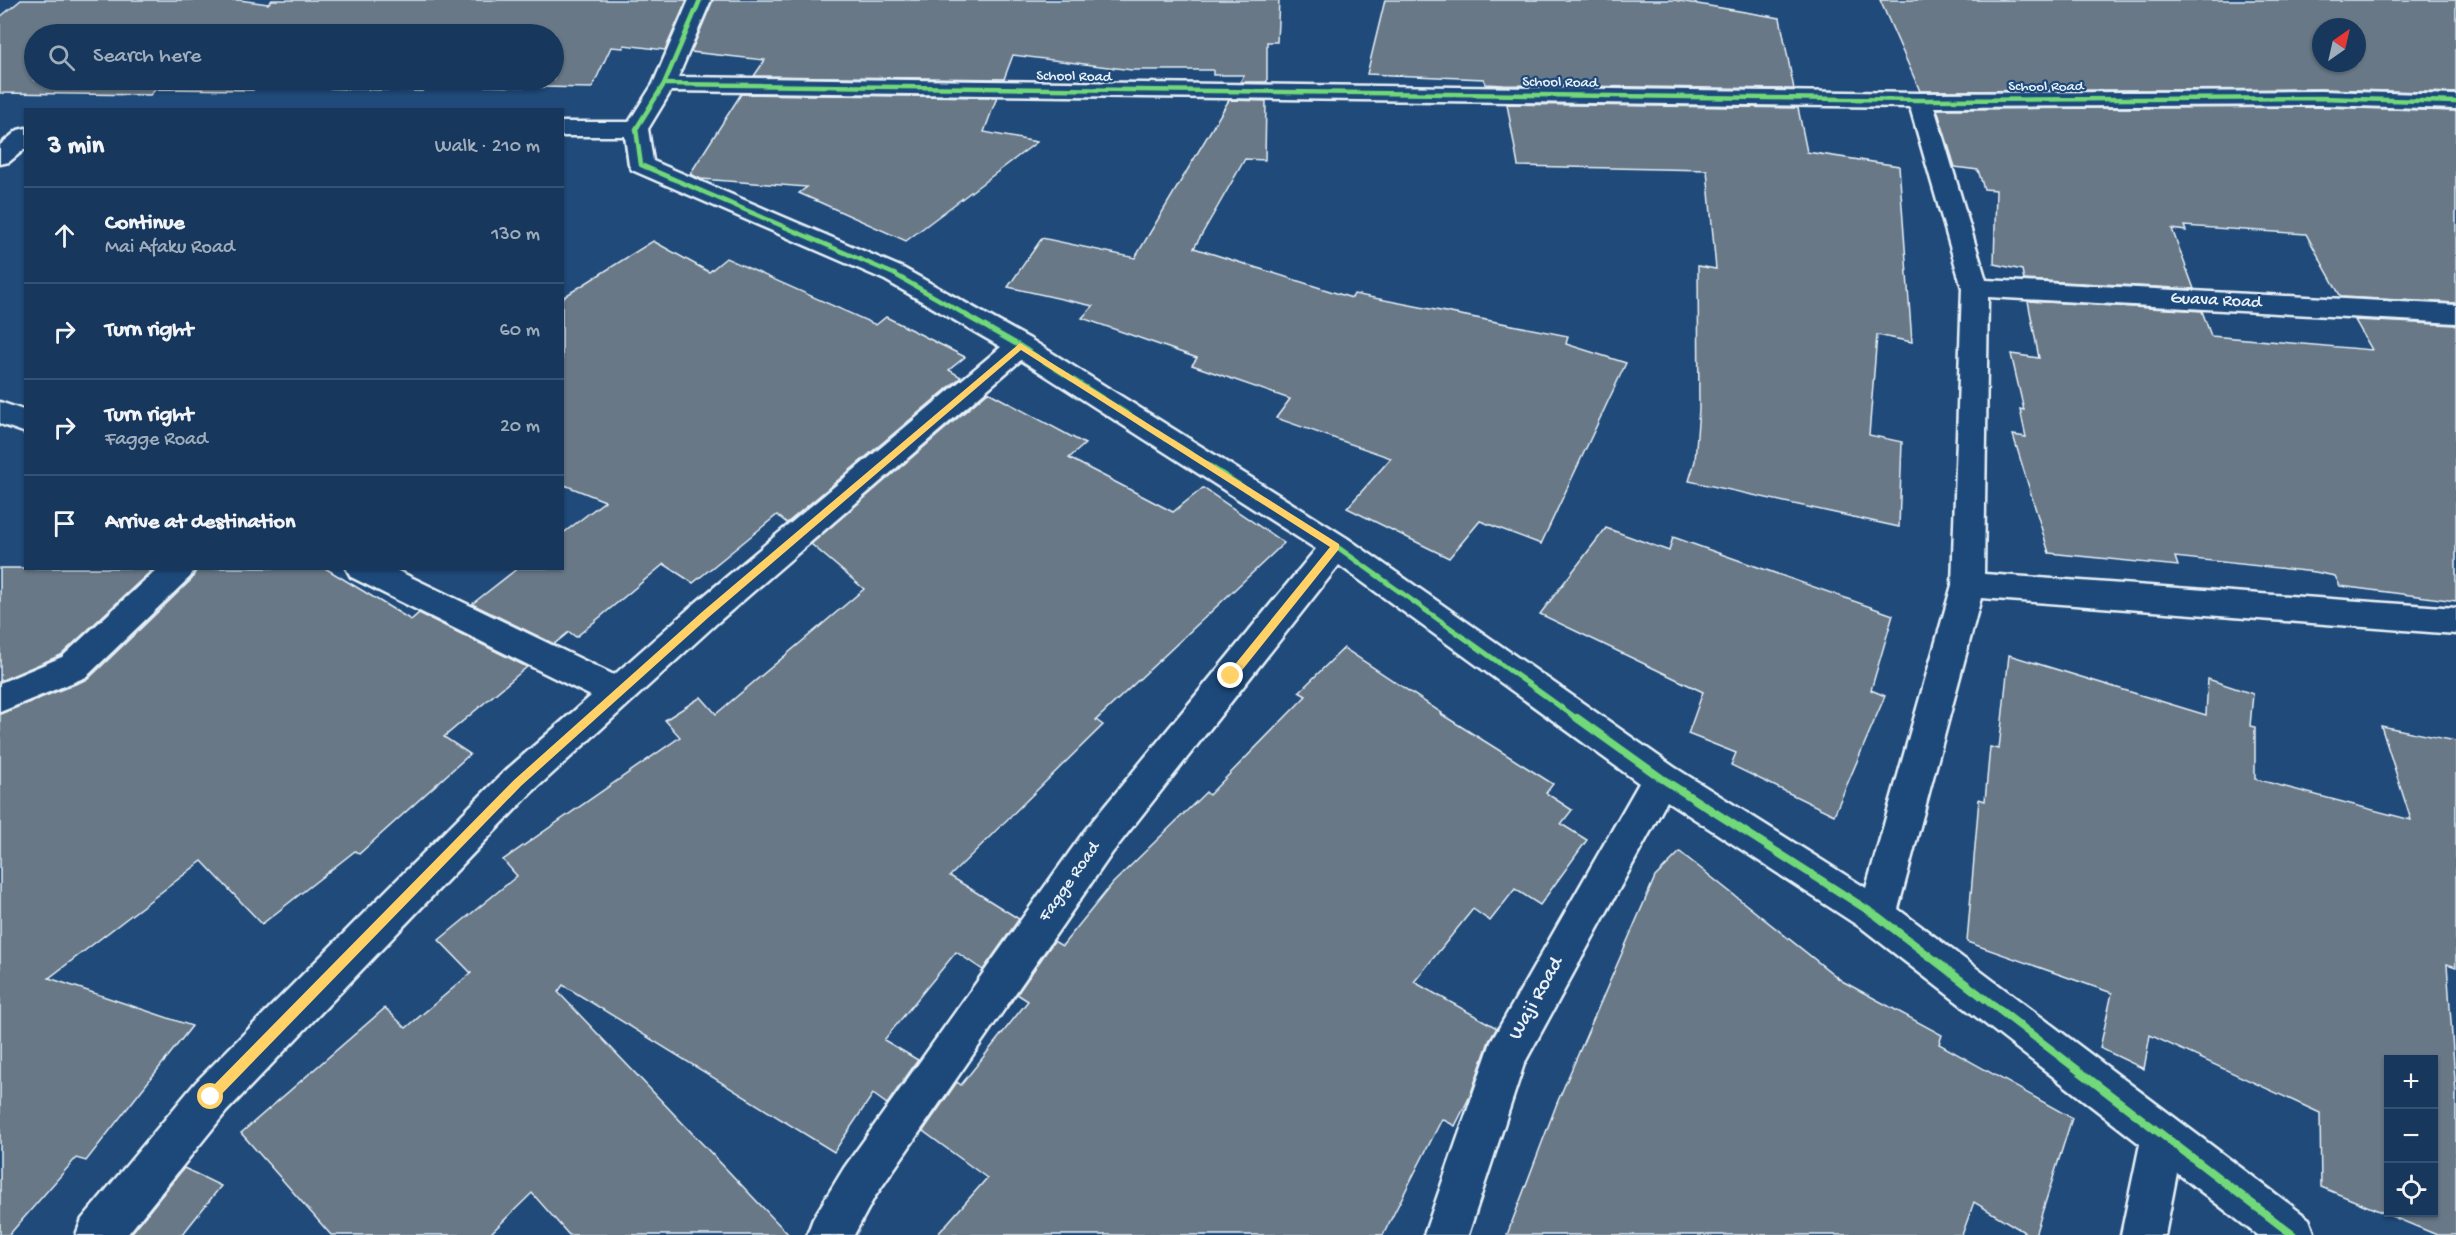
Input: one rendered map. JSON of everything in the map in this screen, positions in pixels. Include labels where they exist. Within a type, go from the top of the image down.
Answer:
[{"type":"street","points":[[700,0],[664,84],[636,129],[641,165],[894,274],[1020,346],[1336,546],[1661,778],[1877,916],[2293,1235]]},
{"type":"street","name":"School Road","points":[[664,84],[1920,100],[2321,98],[2456,102]]},
{"type":"street","points":[[1877,916],[1968,585],[1975,288],[1920,100]]},
{"type":"street","points":[[0,157],[20,127]]},
{"type":"street","points":[[564,129],[636,129]]},
{"type":"street","name":"Guava Road","points":[[1975,288],[2456,314]]},
{"type":"street","points":[[98,1235],[211,1097],[517,783],[705,614],[1020,346]]},
{"type":"street","points":[[0,412],[24,422]]},
{"type":"street","name":"Fagge Road","points":[[830,1235],[859,1183],[1099,841],[1336,546]]},
{"type":"street","points":[[0,698],[74,667],[177,570]]},
{"type":"street","points":[[366,570],[618,693]]},
{"type":"street","points":[[1968,585],[2456,621]]},
{"type":"street","name":"Waji Road","points":[[1446,1235],[1506,1056],[1661,778]]},
{"type":"street","points":[[2143,1235],[2163,1135]]},
{"type":"building","points":[[21,0],[239,0],[268,4],[272,0],[687,0],[665,50],[624,45],[623,48],[611,47],[592,88],[564,87],[564,24],[24,24],[24,90],[155,90],[150,95],[0,93],[0,17]]},
{"type":"building","points":[[713,0],[1279,0],[1277,42],[1267,42],[1267,82],[1240,82],[1244,75],[1213,75],[1213,70],[1132,70],[1013,55],[1004,79],[754,76],[765,60],[691,52]]},
{"type":"building","points":[[1385,0],[1674,0],[1780,18],[1794,89],[1504,85],[1485,84],[1484,79],[1367,74]]},
{"type":"building","points":[[1880,0],[2456,0],[2456,93],[2321,89],[1920,91]]},
{"type":"building","points":[[741,94],[997,97],[984,132],[1037,142],[906,241],[799,193],[807,187],[701,179],[690,174]]},
{"type":"building","points":[[1229,100],[1266,101],[1265,160],[1245,159],[1194,248],[1352,298],[1354,294],[1568,336],[1566,344],[1626,363],[1541,544],[1480,521],[1449,558],[1347,508],[1391,458],[1276,418],[1290,399],[1192,365],[1197,358],[1082,318],[1093,306],[1008,287],[1042,238],[1135,258]]},
{"type":"building","points":[[1507,104],[1798,108],[1807,152],[1899,166],[1912,342],[1877,335],[1869,435],[1902,442],[1899,527],[1689,481],[1695,461],[1699,409],[1698,266],[1716,269],[1707,170],[1518,166]]},
{"type":"building","points":[[2321,107],[2456,111],[2456,303],[2341,297],[2306,234],[2184,226],[2186,231],[2172,229],[2194,289],[2024,280],[2022,270],[1994,264],[1996,190],[1984,189],[1978,170],[1955,167],[1937,109]]},
{"type":"building","points":[[653,241],[709,272],[726,258],[876,325],[886,317],[965,357],[949,370],[961,377],[787,523],[777,515],[693,583],[664,564],[576,637],[569,632],[554,644],[472,604],[515,570],[564,570],[564,532],[605,501],[564,485],[564,297]]},
{"type":"building","points":[[2028,301],[2202,311],[2211,336],[2372,350],[2355,320],[2456,325],[2456,601],[2340,586],[2335,576],[2315,572],[2175,557],[2178,566],[2049,553],[2013,435],[2026,437],[2020,409],[2024,410],[2011,354],[2039,358]]},
{"type":"building","points":[[988,392],[1085,444],[1069,458],[1173,512],[1203,488],[1284,543],[1096,720],[1103,725],[950,876],[1019,919],[983,970],[956,952],[884,1040],[918,1060],[887,1104],[873,1094],[834,1152],[563,985],[558,992],[789,1235],[569,1235],[532,1193],[489,1235],[331,1235],[241,1133],[385,1008],[406,1028],[471,973],[439,940],[517,876],[503,860],[680,737],[665,720],[701,697],[716,714],[864,589],[811,544]]},
{"type":"building","points":[[1606,528],[1669,551],[1673,537],[1893,615],[1871,690],[1885,696],[1834,815],[1731,765],[1736,753],[1688,734],[1703,692],[1540,614]]},
{"type":"building","points":[[0,568],[152,570],[61,655],[0,681]]},
{"type":"building","points":[[196,570],[328,570],[411,620],[419,613],[527,667],[444,737],[470,754],[359,854],[355,851],[262,924],[202,861],[49,978],[192,1026],[86,1161],[76,1158],[9,1235],[0,1235],[0,714],[88,679],[192,579]]},
{"type":"building","points":[[1344,648],[1441,714],[1553,784],[1546,793],[1572,810],[1561,824],[1587,840],[1540,905],[1515,889],[1490,921],[1473,909],[1414,982],[1497,1028],[1489,1041],[1470,1096],[1455,1126],[1442,1119],[1383,1235],[937,1235],[987,1178],[923,1131],[957,1082],[961,1085],[1028,1001],[1017,994],[1054,941],[1062,946],[1113,883],[1206,792],[1209,795],[1306,696],[1299,692]]},
{"type":"building","points":[[2009,655],[2206,715],[2208,679],[2253,694],[2250,726],[2255,727],[2255,779],[2411,820],[2381,726],[2456,741],[2456,967],[2447,964],[2456,1094],[2456,1235],[2437,1235],[2394,1217],[2438,1217],[2438,1055],[2384,1055],[2384,1213],[2321,1187],[2320,1113],[2150,1035],[2144,1069],[2100,1048],[2112,993],[1967,942],[1979,799],[1985,801],[1990,747],[1999,749]]},
{"type":"building","points":[[1680,852],[1842,981],[1942,1035],[1939,1044],[2072,1118],[2035,1235],[2029,1235],[1974,1202],[1962,1235],[1507,1235],[1557,1103],[1655,877]]},
{"type":"building","points":[[184,1168],[221,1186],[182,1235],[130,1235]]},
{"type":"cycle path","points":[[700,0],[664,84],[636,129],[641,165],[894,274],[1020,346],[1336,546],[1661,778],[1877,916],[2293,1235]]},
{"type":"cycle path","points":[[664,84],[1920,100],[2321,98],[2456,102]]},
{"type":"route","points":[[211,1097],[517,783],[705,614],[1020,346],[1336,546],[1231,676]]}]
